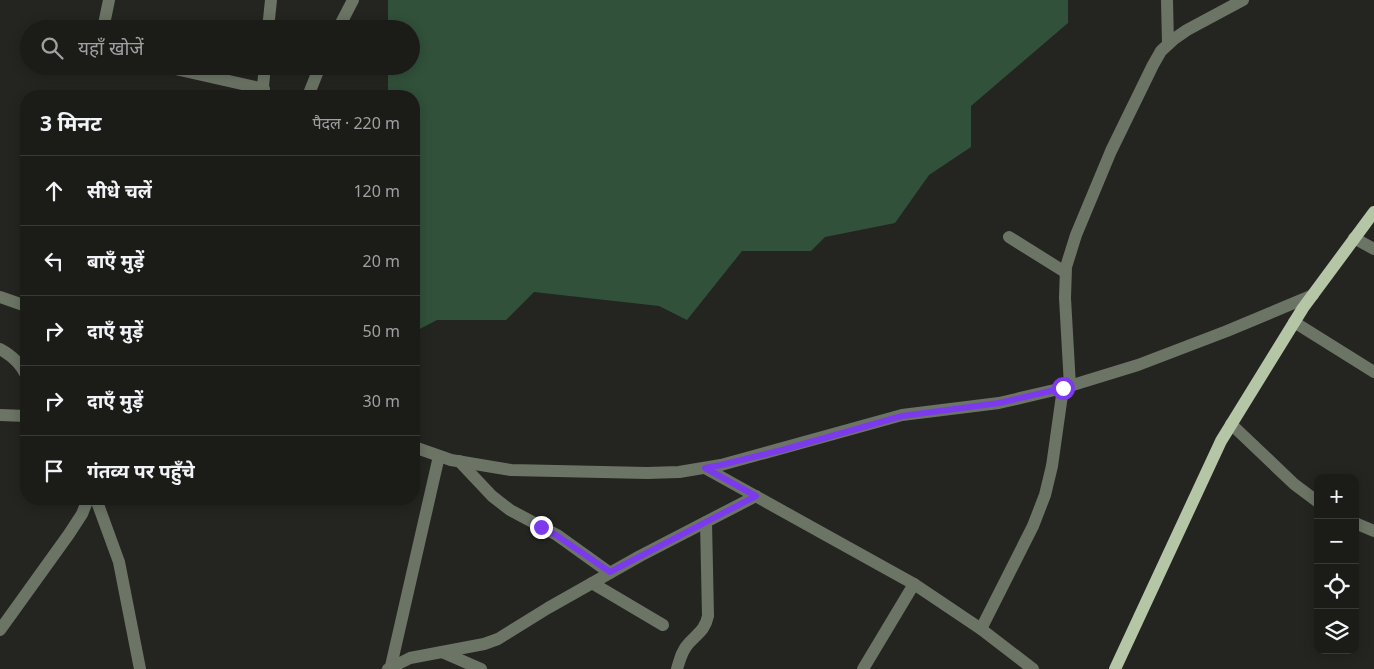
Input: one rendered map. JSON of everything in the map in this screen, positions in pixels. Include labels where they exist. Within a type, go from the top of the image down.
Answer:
[{"type":"main road","points":[[1115,669],[1221,441],[1294,322],[1374,212]]},
{"type":"street","points":[[105,20],[109,0]]},
{"type":"street","points":[[269,20],[271,0]]},
{"type":"street","points":[[343,20],[354,0]]},
{"type":"street","points":[[1167,0],[1168,44]]},
{"type":"street","points":[[981,629],[1032,526],[1045,495],[1052,466],[1067,387],[1065,272],[1076,234],[1111,151],[1153,65],[1162,51],[1168,44],[1187,30],[1243,0]]},
{"type":"street","points":[[197,75],[255,90]]},
{"type":"street","points":[[263,90],[265,75]]},
{"type":"street","points":[[310,90],[316,75]]},
{"type":"street","points":[[1009,237],[1065,272]]},
{"type":"street","points":[[1354,238],[1374,249]]},
{"type":"street","points":[[420,449],[459,461],[511,470],[647,474],[705,468],[782,450],[902,416],[999,403],[1067,387],[1138,365],[1313,295]]},
{"type":"street","points":[[0,297],[20,304]]},
{"type":"street","points":[[1294,322],[1374,372]]},
{"type":"street","points":[[0,349],[13,357],[20,367]]},
{"type":"street","points":[[0,414],[20,416]]},
{"type":"street","points":[[1231,424],[1294,484],[1314,499]]},
{"type":"street","points":[[390,668],[439,456]]},
{"type":"street","points":[[459,461],[492,496],[510,510],[556,535],[610,572]]},
{"type":"street","points":[[705,468],[914,584],[981,629],[1033,669]]},
{"type":"street","points":[[390,668],[410,658],[484,644],[498,639],[610,572],[756,496]]},
{"type":"street","points":[[0,630],[69,534],[86,505]]},
{"type":"street","points":[[98,505],[119,562],[140,669]]},
{"type":"street","points":[[677,669],[682,652],[689,642],[702,631],[708,616],[706,522]]},
{"type":"street","points":[[1359,525],[1374,531]]},
{"type":"street","points":[[592,583],[663,625]]},
{"type":"street","points":[[863,669],[914,584]]},
{"type":"street","points":[[442,652],[481,669]]},
{"type":"shaded area","points":[[388,0],[1068,0],[1068,23],[971,106],[971,147],[929,175],[895,223],[825,237],[811,251],[742,251],[687,320],[659,306],[534,292],[506,320],[437,320],[420,329],[420,90],[388,90],[388,75],[420,75],[420,20],[388,20]]},
{"type":"route","points":[[541,527],[610,572],[756,496],[705,468],[782,450],[902,416],[999,403],[1063,388]]}]
